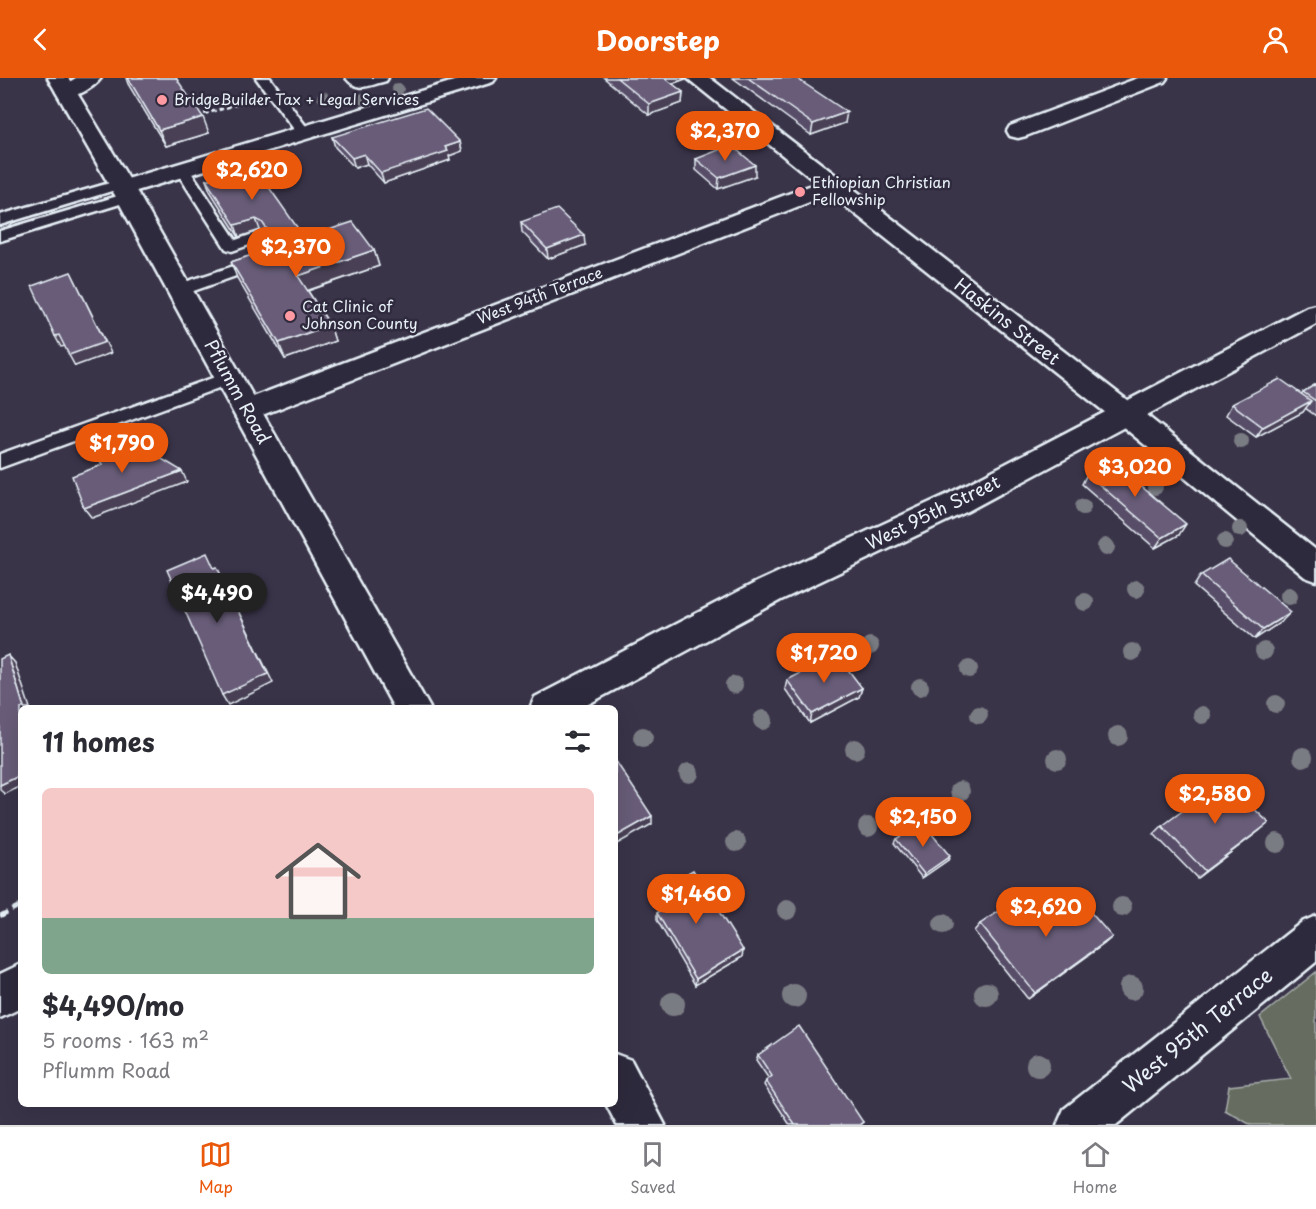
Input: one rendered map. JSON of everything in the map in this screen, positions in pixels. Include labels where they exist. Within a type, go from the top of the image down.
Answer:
[{"type":"street","points":[[62,85],[91,78]]},
{"type":"street","points":[[123,190],[455,82],[486,78]]},
{"type":"street","name":"Haskins Street","points":[[697,78],[1125,414],[1316,568]]},
{"type":"street","points":[[1018,131],[1156,78]]},
{"type":"street","name":"Pflumm Road","points":[[62,85],[247,410],[410,705]]},
{"type":"street","name":"West 94th Terrace","points":[[247,410],[833,185]]},
{"type":"street","name":"West 95th Street","points":[[554,705],[769,591],[957,503],[1316,313]]},
{"type":"street","name":"West 95th Terrace","points":[[1080,1125],[1316,936]]},
{"type":"street","points":[[0,997],[18,987]]},
{"type":"street","points":[[618,1081],[642,1125]]},
{"type":"lane","points":[[263,78],[304,133]]},
{"type":"lane","points":[[353,78],[359,84],[381,78]]},
{"type":"lane","points":[[179,290],[277,256],[259,237],[232,246],[182,169]]},
{"type":"lane","points":[[0,220],[123,190]]},
{"type":"lane","points":[[0,236],[123,190]]},
{"type":"lane","points":[[0,461],[229,378]]},
{"type":"path","points":[[197,116],[242,103]]},
{"type":"path","points":[[0,916],[18,907]]},
{"type":"green space","points":[[1316,972],[1316,1125],[1251,1125],[1225,1110],[1229,1086],[1291,1079],[1260,1017]]},
{"type":"building","name":"BridgeBuilder Tax + Legal Services","points":[[128,78],[176,78],[203,117],[159,130]]},
{"type":"building","points":[[617,78],[665,78],[683,92],[649,104]]},
{"type":"building","points":[[748,78],[796,78],[847,112],[813,124]]},
{"type":"building","points":[[426,108],[460,142],[445,147],[448,151],[381,173],[364,154],[352,158],[332,137]]},
{"type":"building","points":[[731,145],[755,165],[719,178],[696,159]]},
{"type":"building","points":[[254,166],[299,230],[273,238],[262,222],[256,219],[235,225],[206,180]]},
{"type":"building","points":[[557,209],[584,235],[547,249],[521,222]]},
{"type":"building","name":"Cat Clinic of Johnson County","points":[[353,222],[374,250],[298,276],[330,325],[279,343],[231,262]]},
{"type":"building","points":[[71,272],[105,342],[69,355],[59,335],[55,336],[32,286]]},
{"type":"building","points":[[1280,379],[1311,401],[1263,427],[1232,404]]},
{"type":"building","points":[[1316,384],[1316,401],[1303,392]]},
{"type":"building","points":[[131,444],[154,449],[160,458],[182,471],[84,508],[72,476],[102,465],[98,456]]},
{"type":"building","points":[[1104,455],[1186,524],[1162,538],[1087,474]]},
{"type":"building","points":[[207,553],[214,568],[217,567],[268,674],[222,695],[167,570]]},
{"type":"building","points":[[1228,559],[1291,612],[1263,629],[1201,575]]},
{"type":"building","points":[[8,655],[23,705],[18,705],[18,776],[0,785],[0,659]]},
{"type":"building","points":[[837,655],[862,688],[812,714],[787,680]]},
{"type":"building","points":[[618,765],[652,816],[618,835]]},
{"type":"building","points":[[1224,780],[1269,823],[1205,871],[1162,826]]},
{"type":"building","points":[[922,822],[950,856],[924,874],[896,839]]},
{"type":"building","points":[[693,870],[743,950],[696,979],[657,913],[664,908],[654,892]]},
{"type":"building","points":[[1073,892],[1112,937],[1035,993],[980,924],[1022,896],[1039,916]]},
{"type":"building","points":[[799,1026],[863,1122],[859,1125],[795,1125],[766,1081],[772,1076],[758,1055]]},
{"type":"place","name":"BridgeBuilder Tax + Legal Services","points":[[162,100]]},
{"type":"place","name":"Ethiopian Christian Fellowship","points":[[800,192]]},
{"type":"place","name":"Cat Clinic of Johnson County","points":[[290,316]]}]
